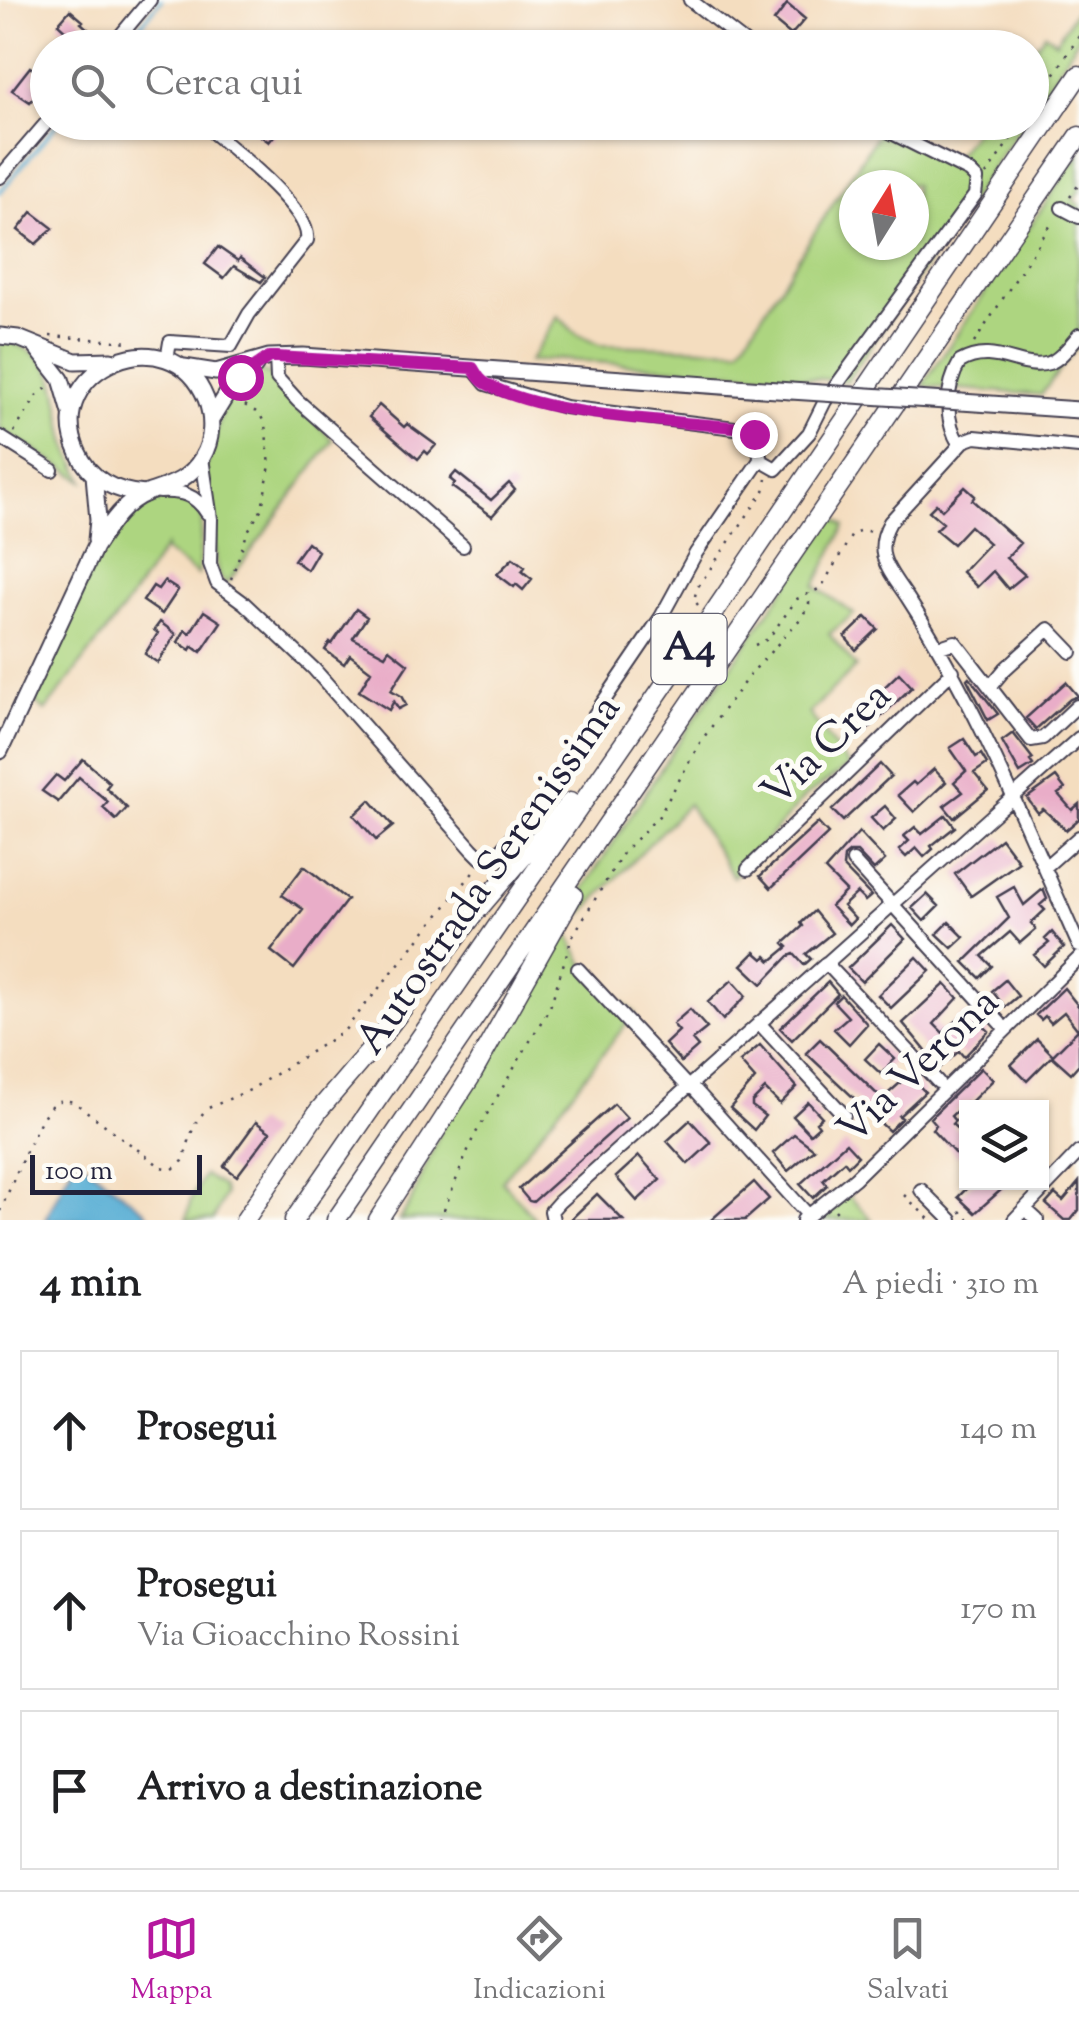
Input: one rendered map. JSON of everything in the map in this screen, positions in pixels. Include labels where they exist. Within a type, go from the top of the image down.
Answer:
[{"type":"highway","name":"Autostrada Serenissima","points":[[1049,119],[1079,75]]},
{"type":"highway","name":"Autostrada Serenissima","points":[[336,1220],[1079,136]]},
{"type":"highway","name":"Autostrada Serenissima","points":[[294,1220],[1035,140]]},
{"type":"highway","points":[[244,1220],[319,1110],[475,914],[563,812],[834,420],[896,346]]},
{"type":"highway","points":[[378,1220],[416,1166],[496,1034],[568,902],[587,875],[620,807]]},
{"type":"main road","points":[[0,336],[40,341],[76,361],[137,355],[216,372],[272,357],[1079,410]]},
{"type":"main road","points":[[40,341],[61,379],[76,449],[94,475],[118,490],[151,492]]},
{"type":"main road","points":[[211,420],[240,377],[272,357]]},
{"type":"main road","points":[[72,418],[76,398],[86,382],[100,368],[118,359]]},
{"type":"main road","points":[[0,752],[94,547],[118,514],[151,492],[176,485],[202,458],[211,420],[202,390],[173,363]]},
{"type":"main road","points":[[94,475],[98,520],[94,547]]},
{"type":"street","points":[[124,30],[150,0]]},
{"type":"street","points":[[690,0],[729,30]]},
{"type":"street","points":[[0,177],[32,140]]},
{"type":"street","points":[[173,363],[170,342],[231,346],[249,314],[307,240],[303,219],[221,140]]},
{"type":"street","points":[[766,464],[784,464],[809,432],[824,401],[975,196],[977,179],[907,140]]},
{"type":"street","points":[[1062,208],[1079,217]]},
{"type":"street","points":[[960,445],[949,423],[950,388],[957,368],[968,358],[988,355],[1046,364],[1079,335]]},
{"type":"street","points":[[272,357],[277,378],[289,392],[463,546]]},
{"type":"street","points":[[473,368],[486,384],[565,407],[743,428],[754,434],[766,464]]},
{"type":"street","points":[[882,535],[960,445],[975,437],[1079,447]]},
{"type":"street","points":[[4,440],[52,470]]},
{"type":"street","points":[[202,458],[211,520],[211,574],[314,669],[481,858],[491,858],[503,848],[559,779],[696,552],[766,464]]},
{"type":"street","points":[[151,492],[190,496],[201,504],[211,520]]},
{"type":"street","name":"Via Crea","points":[[882,535],[881,550],[890,573],[952,671],[1013,795],[1079,946]]},
{"type":"street","points":[[990,687],[1049,629],[1071,652]]},
{"type":"street","points":[[940,648],[955,642],[1034,741],[1078,706]]},
{"type":"street","name":"Via Crea","points":[[748,869],[952,671]]},
{"type":"street","points":[[552,1220],[552,1211],[559,1202],[1079,738]]},
{"type":"street","points":[[1044,868],[1079,837]]},
{"type":"street","points":[[853,861],[1000,1023]]},
{"type":"street","name":"Via Verona","points":[[806,1218],[855,1178],[1079,958]]},
{"type":"street","points":[[826,963],[938,1082]]},
{"type":"street","points":[[578,969],[689,1085],[806,1218]]},
{"type":"street","points":[[759,1023],[844,1116]]},
{"type":"street","points":[[1014,1220],[1079,1152]]},
{"type":"street","points":[[921,1190],[952,1220]]},
{"type":"street","points":[[1025,1209],[1037,1220]]},
{"type":"path","points":[[1049,83],[1079,36]]},
{"type":"path","points":[[977,179],[984,178],[1010,140]]},
{"type":"path","points":[[968,358],[971,347],[1079,184]]},
{"type":"path","points":[[76,361],[79,339]]},
{"type":"path","points":[[40,341],[143,343]]},
{"type":"path","points":[[4,440],[37,396],[61,379]]},
{"type":"path","points":[[223,587],[232,578],[248,532],[262,508],[270,465],[266,425],[260,414],[226,393]]},
{"type":"path","points":[[698,605],[694,600],[697,588],[764,491],[766,464]]},
{"type":"path","points":[[755,644],[768,639],[797,599],[821,588],[853,533],[862,530],[882,535]]},
{"type":"path","points":[[440,1220],[473,1138],[550,1007],[572,937],[625,850],[659,816],[701,741],[748,677],[802,617],[809,604],[809,593]]},
{"type":"path","points":[[0,1211],[51,1105],[61,1100],[74,1102],[161,1167],[173,1170],[183,1161],[194,1125],[206,1109],[250,1090],[344,1031],[475,872],[481,858]]},
{"type":"path","points":[[904,1194],[930,1220]]},
{"type":"path","points":[[831,1206],[844,1220]]},
{"type":"green space","points":[[1079,5],[1079,37],[1049,84],[1049,36],[1056,42]]},
{"type":"green space","points":[[874,140],[902,140],[956,156],[968,140],[1011,140],[847,381],[553,359],[529,362],[558,316],[575,333],[599,345],[740,349],[839,195],[839,260],[929,260],[929,170],[855,170]]},
{"type":"green space","points":[[1079,153],[1079,191],[1073,200],[1079,205],[1079,344],[1041,395],[922,386]]},
{"type":"green space","points":[[0,339],[34,354],[52,374],[66,442],[84,481],[0,429]]},
{"type":"green space","points":[[257,372],[267,373],[333,440],[227,584],[218,576],[205,470],[226,399]]},
{"type":"green space","points":[[172,494],[183,495],[203,513],[198,575],[165,551],[165,547],[45,711],[31,699],[112,525],[136,506]]},
{"type":"green space","points":[[834,517],[845,526],[815,586],[854,614],[829,634],[856,667],[809,713],[849,766],[806,796],[733,877],[688,804],[566,930],[590,976],[635,1013],[502,1181],[536,1220],[399,1220],[410,1204],[451,1106],[578,897],[673,750]]},
{"type":"green space","points":[[204,1175],[222,1186],[225,1195],[213,1220],[186,1220],[191,1199]]},
{"type":"green space","points":[[847,1194],[872,1220],[817,1220]]},
{"type":"water","points":[[81,1161],[144,1210],[151,1220],[45,1220],[73,1164]]},
{"type":"building","points":[[787,4],[805,19],[795,30],[785,30],[774,21]]},
{"type":"building","points":[[70,10],[89,30],[65,30],[58,24]]},
{"type":"building","points":[[30,67],[30,102],[12,90]]},
{"type":"building","points":[[32,212],[53,228],[36,244],[18,230]]},
{"type":"building","points":[[218,247],[265,277],[261,282],[234,266],[224,278],[205,264]]},
{"type":"building","points":[[379,405],[404,427],[407,424],[436,445],[418,459],[369,417]]},
{"type":"building","points":[[456,472],[491,500],[509,483],[515,490],[492,516],[452,487],[455,483],[450,479]]},
{"type":"building","points":[[965,487],[975,496],[972,500],[1020,543],[1006,558],[1025,575],[1008,589],[993,571],[977,587],[962,572],[989,543],[970,526],[953,544],[936,530],[943,523],[929,511],[936,504],[942,510]]},
{"type":"building","points":[[307,542],[318,551],[307,570],[294,560]]},
{"type":"building","points":[[513,558],[532,579],[523,590],[497,574]]},
{"type":"building","points":[[164,581],[178,590],[162,614],[143,601],[153,586],[158,589]]},
{"type":"building","points":[[356,609],[367,617],[353,638],[385,655],[389,649],[408,664],[391,690],[406,705],[398,709],[394,701],[389,710],[359,691],[371,671],[350,655],[344,664],[325,650]]},
{"type":"building","points":[[204,611],[221,622],[201,652],[192,646],[190,650],[178,642],[185,630],[190,633]]},
{"type":"building","points":[[866,617],[878,629],[856,650],[845,637]]},
{"type":"building","points":[[160,622],[176,634],[158,663],[145,654]]},
{"type":"building","points":[[899,673],[912,687],[860,737],[847,723]]},
{"type":"building","points":[[967,679],[998,714],[988,720]]},
{"type":"building","points":[[1066,682],[1078,696],[1036,729],[1026,718]]},
{"type":"building","points":[[1013,733],[1033,759],[1033,765],[1020,773],[1002,741]]},
{"type":"building","points":[[964,739],[976,757],[981,754],[987,764],[974,773],[988,790],[954,818],[944,806],[963,792],[954,782],[966,771],[950,748]]},
{"type":"building","points":[[83,759],[110,783],[106,788],[127,808],[116,820],[103,808],[108,802],[79,777],[58,802],[42,791],[56,775],[64,781]]},
{"type":"building","points":[[880,764],[891,776],[843,821],[832,810]]},
{"type":"building","points":[[934,769],[946,782],[914,812],[898,795]]},
{"type":"building","points":[[1056,777],[1065,789],[1058,794],[1072,810],[1079,804],[1079,819],[1066,830],[1043,809],[1038,813],[1027,798]]},
{"type":"building","points":[[370,800],[393,826],[376,840],[354,815]]},
{"type":"building","points":[[885,806],[896,819],[883,831],[871,818]]},
{"type":"building","points":[[946,815],[955,827],[931,846],[933,849],[924,857],[916,848],[906,857],[899,850],[909,841],[904,836],[915,827],[922,834]]},
{"type":"building","points":[[818,823],[828,834],[771,888],[760,876]]},
{"type":"building","points":[[859,832],[885,860],[874,870],[857,852],[844,857],[843,867],[871,896],[865,901],[857,893],[843,906],[855,919],[849,925],[831,906],[846,891],[825,870]]},
{"type":"building","points":[[1001,838],[1019,862],[971,896],[955,874]]},
{"type":"building","points":[[304,866],[347,900],[294,969],[271,951],[303,909],[282,895]]},
{"type":"building","points":[[1014,887],[1024,905],[1043,889],[1047,899],[1040,905],[1045,910],[1031,923],[1036,929],[1020,943],[1010,932],[982,956],[992,966],[980,978],[964,962],[1009,918],[997,897]]},
{"type":"building","points":[[927,894],[939,906],[924,921],[912,908]]},
{"type":"building","points":[[814,911],[832,933],[806,954],[811,959],[804,965],[794,954],[789,956],[762,984],[742,965],[755,952],[771,961],[788,947],[784,943]]},
{"type":"building","points":[[949,922],[964,937],[952,948],[937,934]]},
{"type":"building","points":[[892,925],[905,939],[862,982],[848,968]]},
{"type":"building","points":[[1052,932],[1064,947],[1044,966],[1034,955],[1049,943],[1045,939]]},
{"type":"building","points":[[917,957],[930,971],[891,1008],[878,995]]},
{"type":"building","points":[[732,980],[746,996],[723,1020],[708,1002]]},
{"type":"building","points":[[1005,980],[1018,996],[1005,1007],[992,991]]},
{"type":"building","points":[[828,982],[838,994],[792,1040],[780,1028]]},
{"type":"building","points":[[945,984],[958,998],[934,1024],[943,1033],[964,1014],[989,1031],[964,1057],[959,1051],[940,1068],[903,1023]]},
{"type":"building","points":[[1064,988],[1079,1007],[1079,1064],[1071,1073],[1052,1056],[1078,1030],[1064,1012],[1051,1023],[1045,1016],[1041,1020],[1036,1015]]},
{"type":"building","points":[[841,995],[867,1024],[849,1044],[834,1029],[848,1017],[834,1002]]},
{"type":"building","points":[[690,1009],[707,1028],[692,1040],[698,1047],[681,1062],[665,1044],[679,1031],[673,1024]]},
{"type":"building","points":[[820,1039],[882,1099],[909,1075],[925,1092],[889,1131],[806,1053]]},
{"type":"building","points":[[1037,1039],[1053,1055],[1027,1081],[1011,1065]]},
{"type":"building","points":[[879,1044],[895,1059],[881,1074],[865,1059]]},
{"type":"building","points":[[760,1045],[797,1087],[780,1104],[765,1089],[752,1102],[765,1116],[754,1130],[730,1108],[755,1079],[740,1062]]},
{"type":"building","points":[[981,1068],[993,1080],[973,1100],[959,1100],[959,1109],[951,1116],[959,1130],[958,1157],[932,1129],[936,1125],[930,1118]]},
{"type":"building","points":[[808,1102],[822,1117],[810,1134],[793,1116]]},
{"type":"building","points":[[614,1104],[627,1118],[533,1202],[529,1201],[519,1189]]},
{"type":"building","points":[[690,1120],[711,1143],[688,1164],[667,1141]]},
{"type":"building","points":[[256,1122],[270,1132],[237,1176],[224,1166]]},
{"type":"building","points":[[794,1134],[814,1149],[788,1171],[773,1153]]},
{"type":"building","points":[[846,1143],[858,1156],[848,1166],[844,1161],[823,1180],[827,1185],[813,1198],[800,1184]]},
{"type":"building","points":[[639,1156],[660,1180],[637,1201],[616,1177]]},
{"type":"building","points":[[754,1182],[769,1199],[745,1220],[711,1220]]},
{"type":"building","points":[[1079,1182],[1079,1210],[1071,1220],[1064,1220],[1046,1204],[1055,1194],[1063,1201]]},
{"type":"building","points":[[965,1190],[1001,1190],[975,1213],[958,1197]]},
{"type":"building","points":[[597,1194],[623,1220],[570,1220]]},
{"type":"waterway","points":[[137,30],[161,0]]},
{"type":"waterway","points":[[0,192],[44,140]]},
{"type":"route","points":[[240,377],[269,357],[473,368],[486,384],[534,400],[597,412],[743,428],[754,434]]}]
